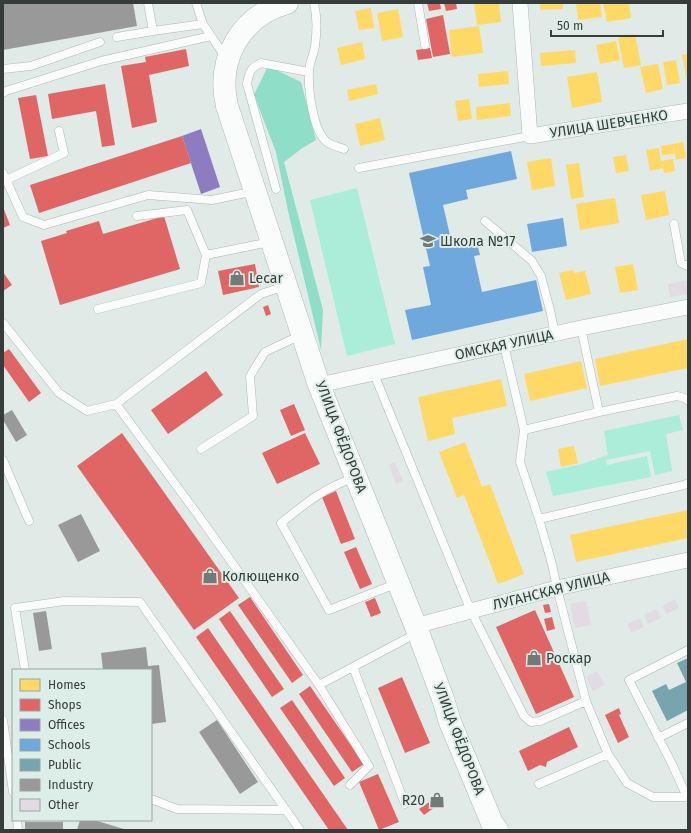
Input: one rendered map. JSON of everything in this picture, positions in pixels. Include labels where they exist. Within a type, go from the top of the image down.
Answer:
[{"type":"main road","name":"УЛИЦА ФЁДОРОВА","points":[[288,3],[271,9],[260,16],[238,36],[227,59],[224,80],[224,92],[227,106],[265,190],[271,242],[320,385],[443,698],[450,722],[492,823],[497,830]]},
{"type":"street","points":[[520,3],[530,136]]},
{"type":"street","name":"УЛИЦА ШЕВЧЕНКО","points":[[530,136],[688,111]]},
{"type":"street","name":"ОМСКАЯ УЛИЦА","points":[[320,385],[581,328],[688,307]]},
{"type":"street","name":"ЛУГАНСКАЯ УЛИЦА","points":[[416,629],[471,611],[556,588],[688,560]]},
{"type":"lane","points":[[148,3],[153,31]]},
{"type":"lane","points":[[196,3],[203,24],[227,59]]},
{"type":"lane","points":[[314,3],[316,14],[315,44],[309,72],[309,92],[318,131],[326,141],[344,149]]},
{"type":"lane","points":[[418,3],[425,45]]},
{"type":"lane","points":[[117,37],[203,24]]},
{"type":"lane","points":[[3,94],[6,91],[101,61],[211,36]]},
{"type":"lane","points":[[3,69],[31,66],[100,42]]},
{"type":"lane","points":[[60,131],[64,153],[5,176],[23,217],[44,225],[148,195],[212,200],[265,190],[247,84],[249,71],[261,63],[309,72]]},
{"type":"lane","points":[[359,168],[530,136]]},
{"type":"lane","points":[[98,309],[201,283],[206,255],[187,210],[137,216]]},
{"type":"lane","points":[[485,221],[532,261],[541,276],[555,334]]},
{"type":"lane","points":[[674,224],[681,263],[688,266]]},
{"type":"lane","points":[[206,255],[271,242]]},
{"type":"lane","points":[[3,323],[59,393],[87,411],[116,404],[261,294],[286,286]]},
{"type":"lane","points":[[581,328],[599,412]]},
{"type":"lane","points":[[201,449],[253,416],[250,376],[257,364],[265,352],[302,334]]},
{"type":"lane","points":[[504,345],[524,430],[520,462],[539,518],[552,564],[556,588],[586,701],[608,754],[627,783],[653,797],[688,797],[629,680],[688,650]]},
{"type":"lane","points":[[374,374],[471,611],[524,716],[531,722],[540,721],[586,701]]},
{"type":"lane","points":[[524,430],[599,412],[677,396],[685,398],[688,401]]},
{"type":"lane","points":[[116,404],[198,515],[319,685],[369,766],[350,785]]},
{"type":"lane","points":[[3,460],[6,476],[29,522]]},
{"type":"lane","points":[[356,477],[336,484],[314,496],[281,523],[328,610],[398,583]]},
{"type":"lane","points":[[539,518],[684,485],[688,482]]},
{"type":"lane","points":[[25,669],[15,608],[64,601],[140,602],[300,830]]},
{"type":"lane","points":[[319,685],[353,668],[416,629]]},
{"type":"lane","points":[[353,668],[405,804]]},
{"type":"lane","points":[[3,720],[12,785]]},
{"type":"lane","points":[[658,738],[688,723]]},
{"type":"lane","points":[[539,784],[608,754]]},
{"type":"lane","points":[[152,799],[177,809],[286,810]]},
{"type":"green space","points":[[268,66],[301,82],[316,140],[284,162],[323,310],[321,350],[288,211],[276,152],[254,95]]},
{"type":"green space","points":[[357,188],[395,344],[347,356],[310,200]]},
{"type":"green space","points":[[679,415],[683,430],[666,434],[672,471],[655,475],[650,451],[606,460],[607,465],[647,456],[651,477],[553,496],[546,472],[582,464],[608,455],[604,431]]},
{"type":"building: Homes","points":[[474,3],[499,3],[501,22],[477,25]]},
{"type":"building: Homes","points":[[540,3],[563,3],[563,9],[540,10]]},
{"type":"building: Homes","points":[[576,3],[600,3],[602,17],[578,20]]},
{"type":"building: Homes","points":[[603,3],[629,3],[631,18],[607,22]]},
{"type":"building: Homes","points":[[371,8],[374,28],[359,30],[355,11]]},
{"type":"building: Homes","points":[[398,9],[403,37],[382,41],[377,13]]},
{"type":"building: Homes","points":[[479,26],[483,53],[452,57],[449,30]]},
{"type":"building: Homes","points":[[635,34],[641,65],[624,68],[618,38]]},
{"type":"building: Homes","points":[[616,41],[620,60],[600,64],[596,45]]},
{"type":"building: Homes","points":[[362,42],[365,59],[341,65],[337,48]]},
{"type":"building: Homes","points":[[575,50],[576,63],[541,66],[540,53]]},
{"type":"building: Homes","points":[[688,54],[688,81],[687,81],[682,55]]},
{"type":"building: Homes","points":[[676,60],[680,83],[667,85],[663,62]]},
{"type":"building: Homes","points":[[658,64],[663,89],[646,93],[640,67]]},
{"type":"building: Homes","points":[[508,71],[509,84],[479,87],[478,74]]},
{"type":"building: Homes","points":[[597,72],[602,102],[572,108],[567,77]]},
{"type":"building: Homes","points":[[376,84],[378,94],[349,101],[347,90]]},
{"type":"building: Homes","points":[[469,99],[472,119],[458,121],[455,101]]},
{"type":"building: Homes","points":[[510,103],[511,116],[477,120],[476,107]]},
{"type":"building: Homes","points":[[380,118],[385,140],[360,146],[355,124]]},
{"type":"building: Homes","points":[[683,142],[686,158],[676,160],[673,144]]},
{"type":"building: Homes","points":[[673,144],[674,154],[662,155],[661,146]]},
{"type":"building: Homes","points":[[659,148],[661,161],[673,159],[675,171],[664,173],[663,168],[650,171],[646,150]]},
{"type":"building: Homes","points":[[626,155],[629,171],[616,173],[613,157]]},
{"type":"building: Homes","points":[[551,158],[555,186],[532,190],[527,162]]},
{"type":"building: Homes","points":[[579,163],[584,197],[571,199],[566,165]]},
{"type":"building: Homes","points":[[665,191],[669,215],[646,220],[641,195]]},
{"type":"building: Homes","points":[[615,198],[619,223],[580,230],[576,204]]},
{"type":"building: Homes","points":[[633,264],[638,290],[620,293],[615,267]]},
{"type":"building: Homes","points":[[573,270],[574,273],[585,271],[591,294],[566,300],[559,273]]},
{"type":"building: Homes","points":[[688,339],[688,368],[600,386],[595,359]]},
{"type":"building: Homes","points":[[581,361],[587,388],[530,401],[524,374]]},
{"type":"building: Homes","points":[[501,379],[507,406],[452,418],[455,434],[428,441],[418,397]]},
{"type":"building: Homes","points":[[465,442],[482,487],[490,484],[524,574],[498,584],[464,495],[457,498],[439,452]]},
{"type":"building: Homes","points":[[574,446],[578,463],[561,467],[558,449]]},
{"type":"building: Homes","points":[[688,510],[688,538],[576,562],[570,535]]},
{"type":"building: Shops","points":[[427,3],[440,3],[441,9],[429,11]]},
{"type":"building: Shops","points":[[444,3],[456,3],[457,9],[446,11]]},
{"type":"building: Shops","points":[[443,15],[450,54],[433,57],[426,19]]},
{"type":"building: Shops","points":[[430,48],[432,58],[418,60],[416,50]]},
{"type":"building: Shops","points":[[186,49],[189,66],[149,75],[157,122],[132,128],[121,66],[146,62],[145,57]]},
{"type":"building: Shops","points":[[105,84],[115,145],[102,147],[96,111],[52,119],[48,94]]},
{"type":"building: Shops","points":[[36,95],[48,156],[30,159],[18,98]]},
{"type":"building: Shops","points":[[182,136],[191,163],[39,213],[30,185]]},
{"type":"building: Shops","points":[[3,207],[10,225],[3,228]]},
{"type":"building: Shops","points":[[164,216],[180,269],[60,305],[41,241],[67,233],[66,231],[99,221],[103,234]]},
{"type":"building: Shops","points":[[255,264],[259,287],[223,295],[218,271]]},
{"type":"building: Shops","points":[[3,272],[12,285],[3,291]]},
{"type":"building: Shops","points":[[268,305],[271,314],[266,316],[263,307]]},
{"type":"building: Shops","points":[[9,349],[41,393],[29,402],[3,365],[3,353]]},
{"type":"building: Shops","points":[[206,371],[223,395],[168,434],[151,410]]},
{"type":"building: Shops","points":[[294,404],[305,430],[291,436],[280,410]]},
{"type":"building: Shops","points":[[122,433],[239,598],[194,630],[77,466]]},
{"type":"building: Shops","points":[[305,433],[320,464],[277,484],[262,453]]},
{"type":"building: Shops","points":[[336,491],[355,539],[341,544],[322,497]]},
{"type":"building: Shops","points":[[356,547],[372,584],[360,589],[344,552]]},
{"type":"building: Shops","points":[[250,597],[303,675],[292,683],[238,605]]},
{"type":"building: Shops","points":[[375,598],[381,613],[371,617],[365,602]]},
{"type":"building: Shops","points":[[549,604],[551,612],[545,613],[543,605]]},
{"type":"building: Shops","points":[[535,610],[574,697],[536,714],[496,627]]},
{"type":"building: Shops","points":[[230,611],[284,689],[272,697],[219,619]]},
{"type":"building: Shops","points":[[552,617],[555,629],[547,631],[544,619]]},
{"type":"building: Shops","points":[[208,628],[348,830],[329,830],[196,637]]},
{"type":"building: Shops","points":[[402,677],[430,743],[405,753],[378,688]]},
{"type":"building: Shops","points":[[310,686],[364,764],[352,772],[299,694]]},
{"type":"building: Shops","points":[[292,700],[345,778],[334,786],[280,708]]},
{"type":"building: Shops","points":[[619,708],[621,714],[619,715],[629,737],[618,743],[605,715]]},
{"type":"building: Shops","points":[[569,727],[578,747],[547,762],[546,767],[540,765],[528,771],[519,751]]},
{"type":"building: Shops","points":[[378,774],[399,822],[379,830],[359,782]]},
{"type":"building: Shops","points":[[438,796],[442,802],[424,815],[419,809]]},
{"type":"building: Offices","points":[[201,129],[220,187],[201,194],[182,136]]},
{"type":"building: Schools","points":[[511,151],[517,179],[466,190],[468,199],[443,205],[452,244],[476,239],[480,255],[474,256],[482,292],[536,280],[543,311],[412,340],[405,310],[431,305],[423,267],[430,266],[409,173]]},
{"type":"building: Schools","points":[[563,218],[567,246],[532,252],[527,224]]},
{"type":"building: Public","points":[[688,658],[688,710],[667,721],[652,691],[666,684],[669,690],[686,682],[677,663]]},
{"type":"building: Industry","points":[[3,3],[133,3],[137,26],[3,50]]},
{"type":"building: Industry","points":[[12,410],[27,435],[16,442],[3,420],[3,415]]},
{"type":"building: Industry","points":[[81,514],[100,551],[78,562],[58,525]]},
{"type":"building: Industry","points":[[46,611],[52,649],[39,651],[33,613]]},
{"type":"building: Industry","points":[[146,647],[148,666],[159,665],[166,722],[152,724],[152,669],[103,669],[101,653]]},
{"type":"building: Industry","points":[[217,720],[258,782],[240,794],[199,732]]},
{"type":"building: Industry","points":[[80,821],[97,821],[127,830],[77,830]]},
{"type":"building: Industry","points":[[25,822],[63,822],[63,830],[25,830]]},
{"type":"building: Other","points":[[688,280],[688,294],[670,297],[668,284]]},
{"type":"building: Other","points":[[395,462],[403,481],[396,484],[389,465]]},
{"type":"building: Other","points":[[675,599],[679,608],[666,614],[662,606]]},
{"type":"building: Other","points":[[586,601],[591,625],[575,628],[570,604]]},
{"type":"building: Other","points":[[657,609],[661,618],[648,624],[644,615]]},
{"type":"building: Other","points":[[640,618],[644,627],[631,633],[627,624]]},
{"type":"building: Other","points":[[597,671],[605,685],[593,691],[586,677]]},
{"type":"place","name":"Школа №17","points":[[428,241]]},
{"type":"place","name":"Lecar","points":[[237,278]]},
{"type":"place","name":"Колющенко","points":[[210,576]]},
{"type":"place","name":"Роскар","points":[[534,658]]},
{"type":"place","name":"R20","points":[[437,800]]}]
